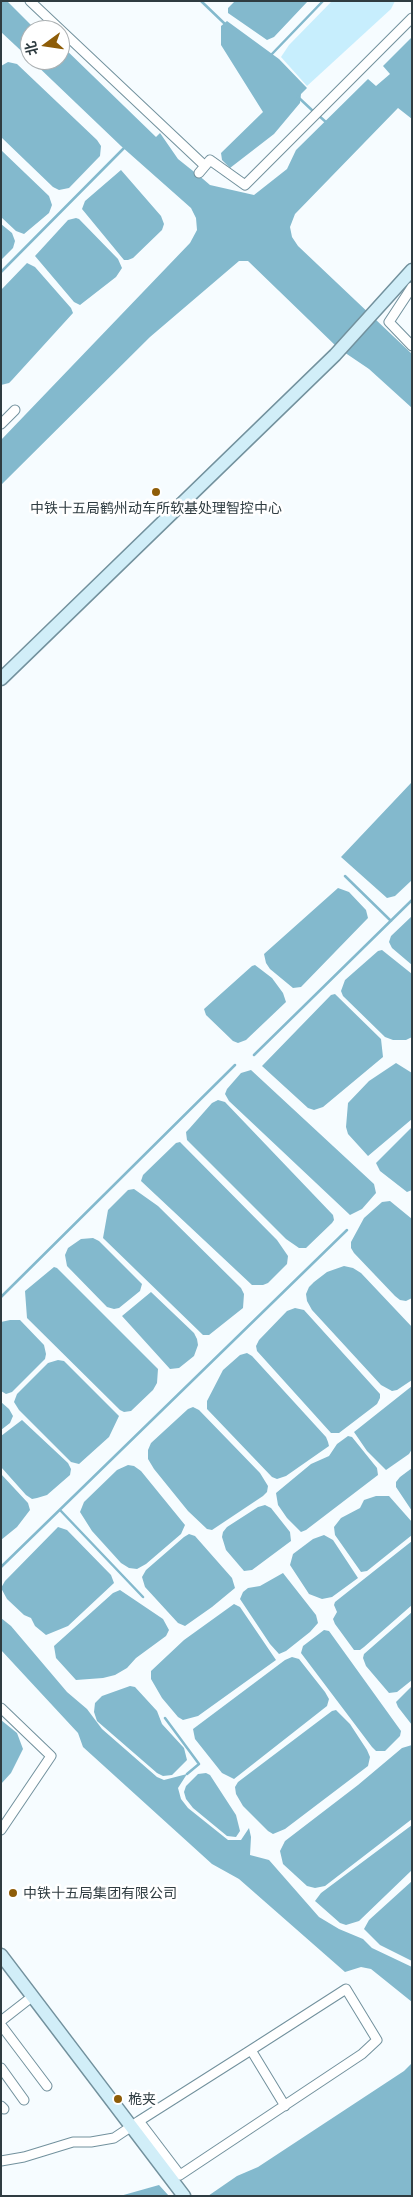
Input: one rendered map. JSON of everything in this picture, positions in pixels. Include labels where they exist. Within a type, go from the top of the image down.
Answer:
[{"type":"street","points":[[30,1],[202,169],[210,160],[246,185],[412,18]]},
{"type":"street","points":[[1,679],[335,355],[412,270]]},
{"type":"street","points":[[412,287],[389,322],[412,346]]},
{"type":"street","points":[[1,424],[15,410]]},
{"type":"street","points":[[1,1708],[51,1756],[1,1830]]},
{"type":"street","points":[[1,1955],[136,2124],[180,2175],[362,2054],[377,2040],[346,1990],[251,2050],[136,2124],[114,2138],[91,2142],[73,2142],[24,2157],[1,2161]]},
{"type":"street","points":[[1,2021],[33,1996]]},
{"type":"street","points":[[1,2025],[47,2086]]},
{"type":"street","points":[[251,2050],[285,2106]]},
{"type":"street","points":[[1,2068],[24,2100]]},
{"type":"street","points":[[136,2124],[156,2158],[184,2196]]},
{"type":"shaded area","points":[[1,1],[7,1],[26,20],[20,20],[20,50],[1,32]]},
{"type":"shaded area","points":[[235,1],[308,1],[274,37],[267,40],[228,13],[228,8]]},
{"type":"shaded area","points":[[332,1],[395,1],[391,9],[307,86],[281,57],[289,45]]},
{"type":"shaded area","points":[[227,21],[279,59],[307,88],[301,94],[300,103],[274,134],[230,168],[222,160],[221,153],[263,112],[221,45],[221,26]]},
{"type":"shaded area","points":[[412,37],[412,119],[398,108],[295,214],[290,227],[292,237],[298,246],[412,354],[412,408],[369,369],[338,348],[248,261],[239,261],[150,337],[1,485],[1,440],[190,243],[197,230],[196,218],[191,208],[121,146],[41,70],[70,70],[70,54],[156,137],[160,133],[178,159],[210,185],[254,195],[287,169],[296,150],[368,79],[376,86],[390,74],[383,66]]},
{"type":"shaded area","points":[[8,62],[17,64],[20,70],[23,70],[101,146],[100,156],[69,188],[59,190],[53,187],[1,137],[1,66]]},
{"type":"shaded area","points":[[1,150],[49,196],[52,205],[49,213],[24,234],[16,231],[1,217]]},
{"type":"shaded area","points":[[121,170],[161,216],[164,224],[162,230],[133,258],[128,260],[124,260],[82,209],[85,201]]},
{"type":"shaded area","points":[[76,218],[118,259],[122,268],[116,277],[80,305],[74,302],[35,256],[68,220]]},
{"type":"shaded area","points":[[1,224],[12,233],[15,241],[13,248],[1,260]]},
{"type":"shaded area","points":[[27,263],[35,267],[71,308],[73,313],[9,383],[1,385],[1,290]]},
{"type":"shaded area","points":[[411,783],[412,880],[395,896],[387,898],[341,857]]},
{"type":"shaded area","points":[[338,888],[349,892],[366,910],[368,918],[301,987],[293,988],[270,969],[264,954]]},
{"type":"shaded area","points":[[412,916],[412,965],[392,948],[389,942],[391,936]]},
{"type":"shaded area","points":[[382,950],[412,974],[412,1037],[406,1040],[393,1040],[385,1037],[343,996],[341,991],[345,980],[378,951]]},
{"type":"shaded area","points":[[255,965],[272,978],[283,993],[286,1002],[246,1040],[238,1043],[233,1041],[206,1015],[204,1009]]},
{"type":"shaded area","points":[[335,994],[381,1039],[383,1057],[323,1107],[314,1110],[308,1108],[262,1066],[331,995]]},
{"type":"shaded area","points":[[396,1063],[412,1073],[412,1119],[368,1156],[348,1134],[346,1127],[348,1103],[369,1081]]},
{"type":"shaded area","points":[[251,1070],[374,1184],[376,1193],[362,1209],[350,1215],[229,1101],[225,1094],[227,1089],[241,1073]]},
{"type":"shaded area","points":[[218,1100],[225,1102],[333,1215],[334,1220],[332,1223],[306,1248],[299,1248],[286,1239],[187,1140],[186,1132],[212,1103]]},
{"type":"shaded area","points":[[412,1127],[412,1190],[407,1192],[380,1171],[376,1163]]},
{"type":"shaded area","points":[[180,1142],[277,1240],[288,1256],[287,1264],[268,1283],[252,1285],[141,1181],[143,1175],[176,1143]]},
{"type":"shaded area","points":[[134,1189],[158,1206],[241,1288],[244,1294],[243,1308],[209,1335],[203,1335],[103,1238],[108,1210],[128,1190]]},
{"type":"shaded area","points":[[390,1201],[412,1219],[412,1298],[406,1301],[400,1300],[395,1296],[351,1248],[351,1242],[364,1218],[382,1202]]},
{"type":"shaded area","points":[[93,1238],[99,1241],[142,1284],[140,1291],[119,1308],[107,1307],[67,1266],[65,1255],[68,1248],[81,1239]]},
{"type":"shaded area","points":[[344,1266],[353,1268],[361,1273],[412,1327],[412,1380],[397,1390],[392,1391],[381,1385],[312,1310],[307,1301],[306,1294],[314,1282],[327,1272]]},
{"type":"shaded area","points":[[54,1267],[158,1369],[157,1383],[153,1390],[131,1411],[124,1412],[120,1410],[27,1318],[25,1291]]},
{"type":"shaded area","points":[[151,1292],[194,1333],[197,1339],[198,1345],[194,1356],[179,1368],[170,1369],[122,1316]]},
{"type":"shaded area","points":[[295,1308],[304,1310],[380,1394],[377,1404],[339,1433],[331,1433],[257,1351],[256,1346],[259,1340],[287,1311]]},
{"type":"shaded area","points":[[20,1320],[44,1345],[46,1354],[45,1359],[12,1392],[6,1394],[1,1391],[1,1322]]},
{"type":"shaded area","points":[[247,1353],[252,1356],[326,1437],[329,1446],[286,1476],[277,1479],[272,1477],[207,1409],[207,1401],[223,1370],[240,1355]]},
{"type":"shaded area","points":[[58,1360],[64,1361],[119,1416],[109,1437],[79,1464],[71,1462],[19,1410],[14,1402],[17,1394],[48,1363]]},
{"type":"shaded area","points":[[412,1386],[412,1449],[409,1454],[386,1470],[367,1451],[354,1432]]},
{"type":"shaded area","points":[[1,1402],[9,1409],[13,1416],[10,1423],[1,1430]]},
{"type":"shaded area","points":[[193,1407],[199,1410],[260,1473],[268,1486],[267,1492],[263,1496],[212,1530],[207,1529],[188,1511],[148,1459],[148,1450],[151,1443],[188,1409]]},
{"type":"shaded area","points":[[22,1420],[68,1463],[71,1469],[70,1475],[47,1495],[32,1499],[26,1495],[1,1467],[1,1436]]},
{"type":"shaded area","points":[[348,1436],[352,1437],[377,1468],[378,1475],[301,1532],[287,1518],[278,1505],[276,1493],[311,1464],[329,1456],[337,1444]]},
{"type":"shaded area","points":[[128,1465],[134,1466],[141,1471],[185,1525],[181,1534],[146,1564],[137,1569],[129,1568],[121,1563],[92,1531],[80,1512],[84,1502],[117,1470]]},
{"type":"shaded area","points":[[412,1468],[412,1511],[396,1487],[396,1482]]},
{"type":"shaded area","points":[[1,1474],[28,1503],[30,1510],[17,1527],[1,1540]]},
{"type":"shaded area","points":[[376,1496],[389,1496],[412,1522],[412,1535],[367,1571],[361,1572],[335,1535],[334,1527],[341,1518],[360,1508],[364,1500]]},
{"type":"shaded area","points":[[265,1505],[271,1508],[290,1532],[291,1541],[252,1570],[244,1571],[226,1550],[222,1537],[223,1532],[227,1527],[258,1507]]},
{"type":"shaded area","points":[[58,1527],[67,1530],[111,1575],[114,1583],[68,1626],[46,1635],[35,1626],[31,1618],[24,1615],[7,1599],[1,1588],[5,1581]]},
{"type":"shaded area","points":[[189,1534],[195,1536],[232,1578],[235,1588],[185,1626],[178,1623],[145,1587],[142,1577],[146,1570]]},
{"type":"shaded area","points":[[324,1535],[333,1540],[358,1578],[332,1597],[322,1599],[309,1594],[290,1565],[293,1554],[313,1539]]},
{"type":"shaded area","points":[[412,1541],[412,1605],[364,1647],[360,1650],[354,1650],[333,1619],[337,1612],[334,1605],[335,1602]]},
{"type":"shaded area","points":[[283,1573],[316,1615],[318,1623],[310,1632],[286,1651],[279,1654],[270,1644],[240,1599],[243,1592],[248,1588],[260,1586]]},
{"type":"shaded area","points":[[120,1590],[163,1619],[169,1630],[166,1636],[136,1658],[127,1668],[115,1675],[76,1680],[56,1658],[54,1646],[113,1593]]},
{"type":"shaded area","points":[[234,1604],[240,1607],[276,1660],[198,1716],[183,1720],[178,1717],[162,1698],[151,1679],[151,1671],[184,1640]]},
{"type":"shaded area","points":[[412,1612],[412,1680],[397,1692],[389,1693],[366,1666],[363,1658],[364,1654]]},
{"type":"shaded area","points":[[1,1618],[11,1626],[67,1692],[87,1709],[102,1729],[157,1777],[164,1780],[187,1774],[178,1788],[181,1799],[188,1808],[228,1840],[241,1840],[249,1828],[251,1837],[250,1855],[269,1860],[319,1917],[339,1929],[363,1939],[372,1948],[412,1967],[412,2002],[371,1969],[361,1967],[345,1972],[239,1879],[212,1864],[83,1747],[78,1733],[1,1650]]},
{"type":"shaded area","points":[[324,1630],[329,1631],[401,1731],[400,1736],[385,1751],[376,1751],[372,1747],[301,1653],[303,1646]]},
{"type":"shaded area","points":[[292,1657],[299,1659],[325,1692],[329,1699],[327,1706],[234,1779],[222,1773],[195,1739],[193,1729],[285,1660]]},
{"type":"shaded area","points":[[130,1686],[135,1687],[157,1711],[162,1724],[184,1748],[187,1760],[172,1775],[163,1776],[157,1773],[97,1721],[94,1712],[95,1703],[102,1696]]},
{"type":"shaded area","points":[[412,1686],[412,1725],[396,1702]]},
{"type":"shaded area","points":[[336,1710],[350,1724],[367,1750],[370,1757],[368,1766],[285,1829],[273,1834],[243,1806],[236,1794],[235,1787],[238,1782],[332,1711]]},
{"type":"shaded area","points":[[1,1720],[17,1733],[23,1749],[11,1773],[1,1784]]},
{"type":"shaded area","points":[[412,1745],[412,1819],[325,1886],[315,1888],[307,1886],[283,1864],[280,1851],[285,1841],[358,1785],[402,1748]]},
{"type":"shaded area","points":[[206,1773],[210,1775],[236,1815],[240,1831],[236,1837],[227,1836],[193,1808],[186,1799],[184,1792],[186,1786],[198,1774]]},
{"type":"shaded area","points":[[412,1825],[412,1870],[359,1921],[346,1925],[340,1923],[315,1901],[321,1893]]},
{"type":"shaded area","points":[[412,1881],[412,1961],[380,1945],[364,1929],[369,1920]]},
{"type":"shaded area","points":[[412,2063],[412,2196],[208,2196],[237,2176],[258,2167],[404,2071]]},
{"type":"shaded area","points":[[159,2185],[169,2196],[120,2196]]},
{"type":"waterway","points":[[201,1],[225,24]]},
{"type":"waterway","points":[[271,55],[323,1]]},
{"type":"waterway","points":[[298,97],[314,112]]},
{"type":"waterway","points":[[318,115],[327,123]]},
{"type":"waterway","points":[[1,272],[125,147]]},
{"type":"waterway","points":[[345,876],[391,921]]},
{"type":"waterway","points":[[254,1055],[412,900]]},
{"type":"waterway","points":[[1,1297],[235,1065]]},
{"type":"waterway","points":[[1,1567],[347,1230]]},
{"type":"waterway","points":[[60,1510],[143,1597]]},
{"type":"waterway","points":[[165,1718],[199,1764],[187,1774]]},
{"type":"place","name":"中铁十五局鹤州动车所软基处理智控中心","points":[[156,492]]},
{"type":"place","name":"中铁十五局集团有限公司","points":[[13,1893]]},
{"type":"place","name":"桅夹","points":[[118,2099]]}]
